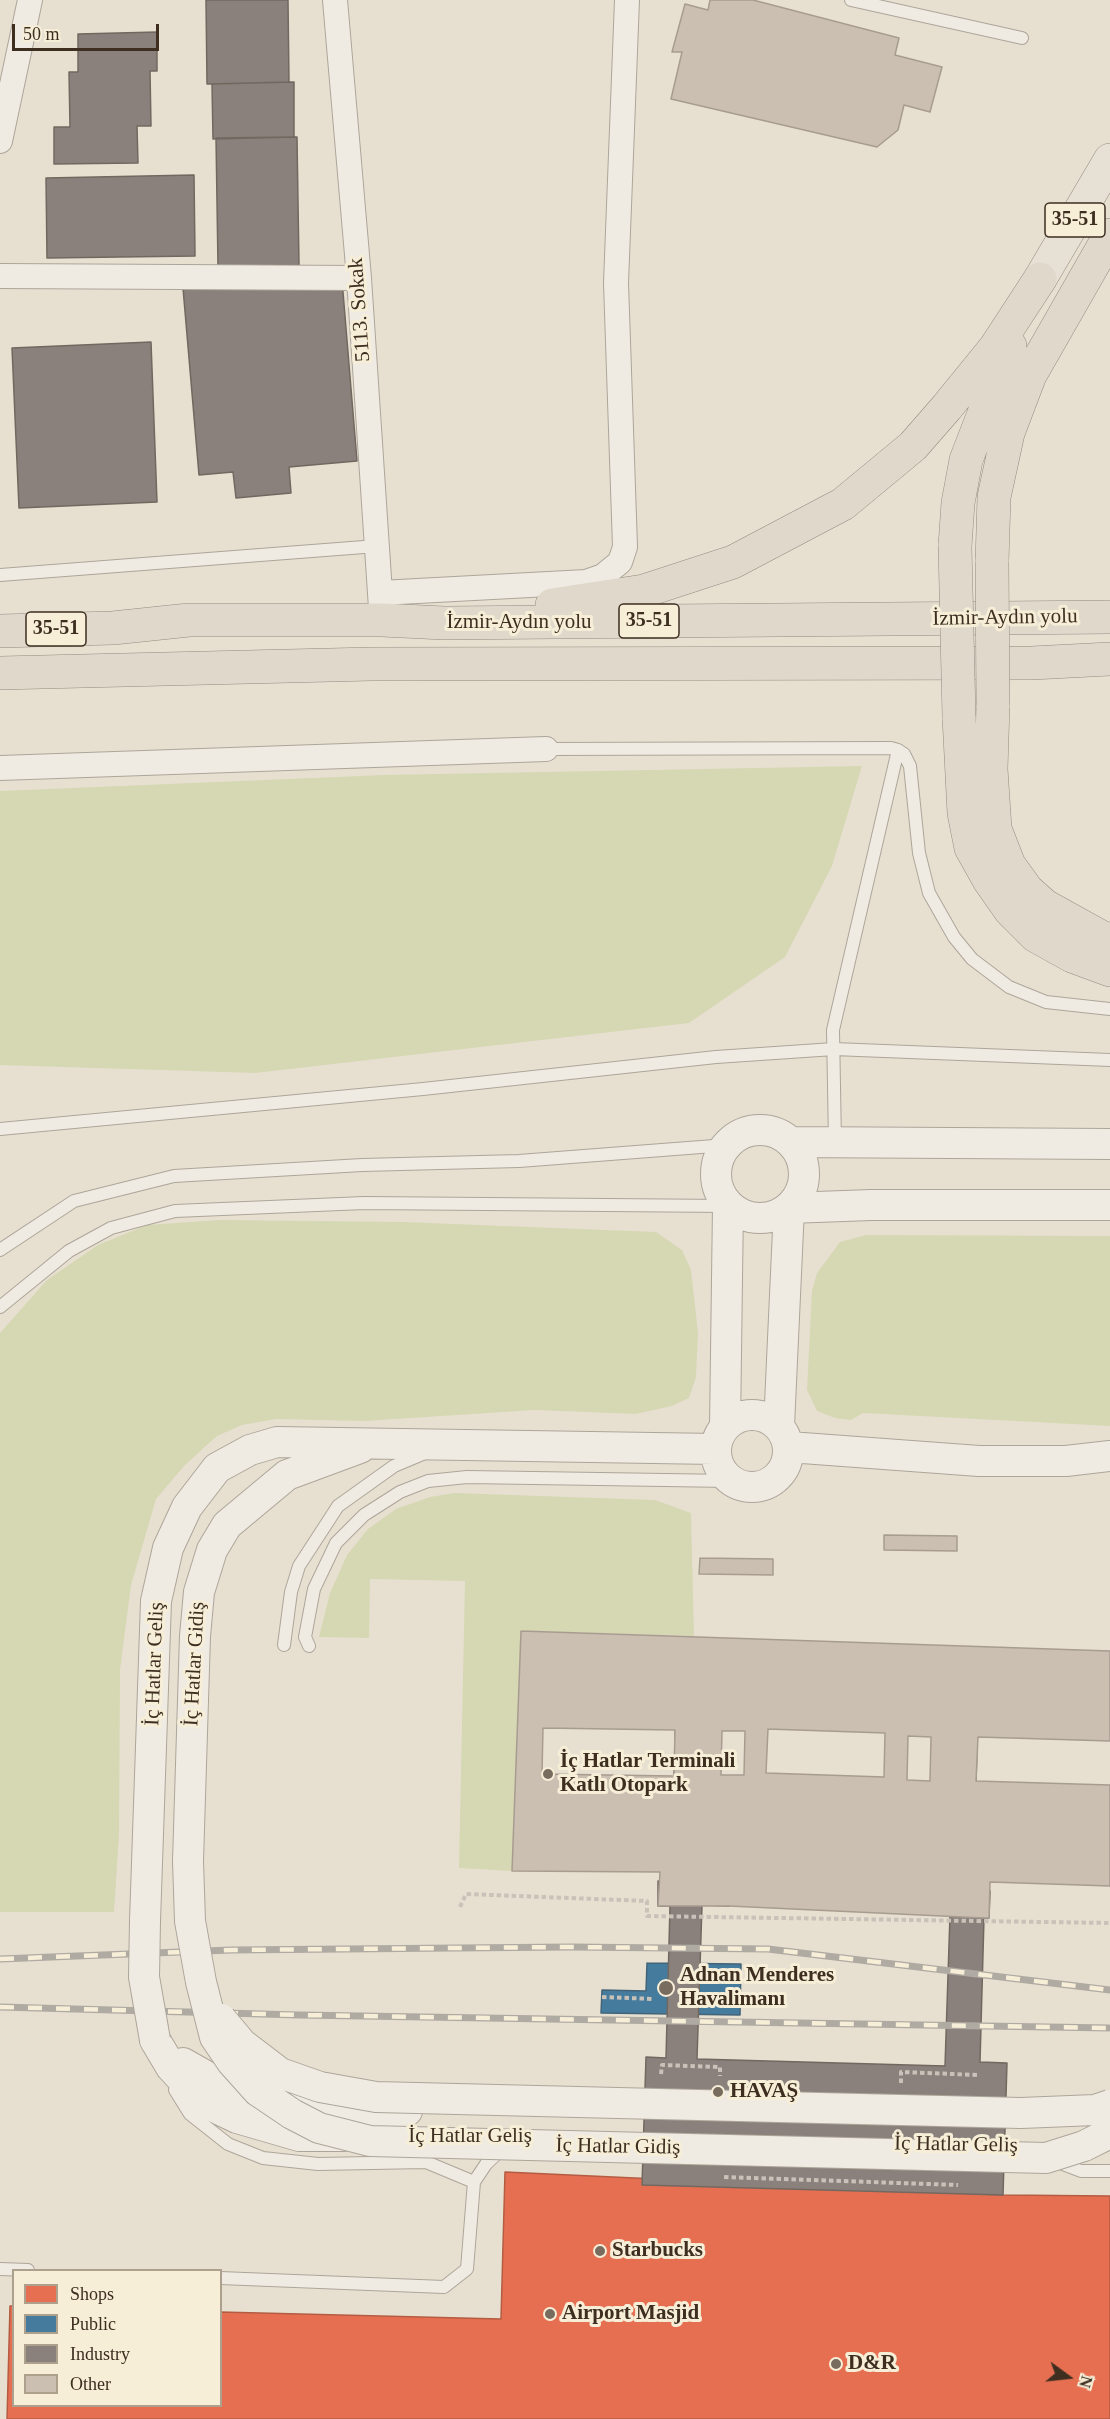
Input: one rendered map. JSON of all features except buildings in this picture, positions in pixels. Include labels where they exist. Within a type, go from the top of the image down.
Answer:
[{"type":"highway","points":[[1110,235],[1030,375],[1008,433],[994,497],[991,769],[995,829],[1009,865],[1027,890],[1045,906],[1103,938],[1110,939]]},
{"type":"highway","name":"35-51","points":[[1040,279],[985,406],[966,460],[958,503],[955,546],[964,813],[971,848],[989,880],[1010,910],[1036,936],[1072,956],[1110,970]]},
{"type":"highway","points":[[444,623],[644,591],[733,562],[824,516],[881,475],[913,446],[995,348],[1040,279]]},
{"type":"highway","name":"İzmir-Aydın yolu","points":[[0,631],[113,628],[381,606],[444,623],[1110,617]]},
{"type":"highway","name":"İzmir-Aydın yolu","points":[[0,672],[371,664],[1032,663],[1110,659]]},
{"type":"main road","name":"35-51","points":[[1040,279],[1110,160]]},
{"type":"street","points":[[0,141],[30,0]]},
{"type":"street","name":"5113. Sokak","points":[[335,0],[358,278],[381,606]]},
{"type":"street","points":[[381,606],[586,582],[603,576],[620,562],[625,547],[616,283],[627,0]]},
{"type":"street","points":[[0,276],[358,278]]},
{"type":"street","points":[[0,768],[546,749]]},
{"type":"street","points":[[728,1206],[748,1217],[762,1219],[789,1208],[799,1197],[804,1183],[805,1168],[801,1154],[792,1142],[780,1134],[766,1130],[752,1130],[738,1136],[727,1145],[719,1158],[716,1172],[718,1186],[728,1206],[720,1438],[722,1472],[731,1481],[753,1488],[776,1480],[788,1460],[784,1437],[789,1208]]},
{"type":"street","points":[[792,1142],[1110,1144]]},
{"type":"street","points":[[789,1208],[871,1205],[1110,1205]]},
{"type":"street","points":[[720,1438],[745,1415],[769,1419],[784,1437],[979,1461],[1066,1461],[1110,1456]]},
{"type":"street","name":"İç Hatlar Geliş","points":[[720,1438],[473,1444],[278,1442],[250,1450],[217,1468],[187,1508],[168,1548],[156,1601],[144,1977],[155,2040],[171,2067],[194,2092],[214,2107],[266,2128],[299,2136],[515,2135],[1110,2147]]},
{"type":"street","name":"İç Hatlar Gidiş","points":[[377,1442],[287,1475],[227,1525],[212,1550],[199,1592],[195,1636],[188,1861],[190,1921],[214,2037],[232,2062],[258,2091],[292,2114],[319,2128],[370,2141],[1046,2158],[1084,2146],[1110,2133]]},
{"type":"street","points":[[1066,1461],[1110,1474]]},
{"type":"street","name":"İç Hatlar Gidiş","points":[[201,1982],[219,2016],[242,2044],[280,2073],[320,2087],[376,2097],[1021,2113],[1095,2110],[1110,2105]]},
{"type":"street","name":"İç Hatlar Geliş","points":[[155,2040],[189,2068],[227,2088],[296,2104],[356,2110],[1110,2125]]},
{"type":"lane","points":[[851,0],[1022,38]]},
{"type":"lane","points":[[0,575],[377,546]]},
{"type":"lane","points":[[546,749],[891,748],[898,750],[904,754],[910,766],[919,853],[929,893],[954,937],[972,959],[1009,987],[1046,1002],[1110,1008]]},
{"type":"lane","points":[[835,1143],[833,1030],[836,1010],[898,750]]},
{"type":"lane","points":[[0,1129],[423,1089],[716,1057],[834,1049],[1110,1060]]},
{"type":"lane","points":[[0,1250],[74,1201],[174,1176],[362,1165],[519,1161],[727,1145]]},
{"type":"lane","points":[[0,1307],[69,1251],[111,1228],[175,1211],[364,1203],[728,1206]]},
{"type":"lane","points":[[284,1646],[291,1592],[299,1566],[338,1506],[394,1466],[424,1453],[473,1444]]},
{"type":"lane","points":[[309,1646],[305,1636],[314,1589],[336,1543],[364,1515],[400,1492],[428,1481],[467,1477],[731,1481]]},
{"type":"lane","points":[[155,2040],[164,2073],[190,2114],[228,2144],[263,2158],[318,2164],[426,2162],[474,2182]]},
{"type":"lane","points":[[222,2278],[444,2287],[467,2269],[474,2182],[486,2164],[515,2135]]},
{"type":"lane","points":[[1046,2158],[1081,2170],[1110,2171]]},
{"type":"path","points":[[460,1906],[466,1894],[647,1900],[646,1916],[1110,1923]]},
{"type":"path","points":[[602,1997],[654,1999]]},
{"type":"path","points":[[662,2074],[662,2065],[720,2067],[720,2076]]},
{"type":"path","points":[[901,2083],[901,2072],[978,2075]]},
{"type":"path","points":[[716,2176],[958,2185]]},
{"type":"green space","points":[[862,766],[832,866],[785,957],[689,1023],[255,1073],[0,1065],[0,791],[384,775]]},
{"type":"green space","points":[[219,1220],[404,1222],[656,1232],[682,1250],[691,1270],[698,1333],[696,1377],[689,1398],[672,1406],[636,1414],[534,1410],[364,1421],[276,1419],[242,1425],[217,1436],[185,1465],[156,1499],[131,1585],[120,1670],[119,1834],[114,1912],[0,1912],[0,1333],[47,1280],[98,1245],[147,1225]]},
{"type":"green space","points":[[866,1235],[1110,1236],[1110,1426],[863,1413],[851,1420],[835,1418],[817,1411],[807,1390],[812,1291],[817,1273],[840,1242]]},
{"type":"green space","points":[[455,1493],[655,1500],[691,1513],[694,1636],[521,1631],[512,1871],[459,1868],[465,1581],[370,1579],[369,1638],[319,1637],[330,1593],[347,1555],[368,1529],[396,1509],[430,1497]]},
{"type":"railway","points":[[0,1959],[231,1950],[571,1947],[768,1949],[1110,1990]]},
{"type":"railway","points":[[0,2007],[299,2015],[1110,2028]]},
{"type":"place","name":"İç Hatlar Terminali Katlı Otopark","points":[[548,1774]]},
{"type":"place","name":"Adnan Menderes Havalimanı","points":[[666,1988]]},
{"type":"place","name":"HAVAŞ","points":[[718,2092]]},
{"type":"place","name":"Starbucks","points":[[600,2251]]},
{"type":"place","name":"Airport Masjid","points":[[550,2314]]},
{"type":"place","name":"D&R","points":[[836,2364]]}]
